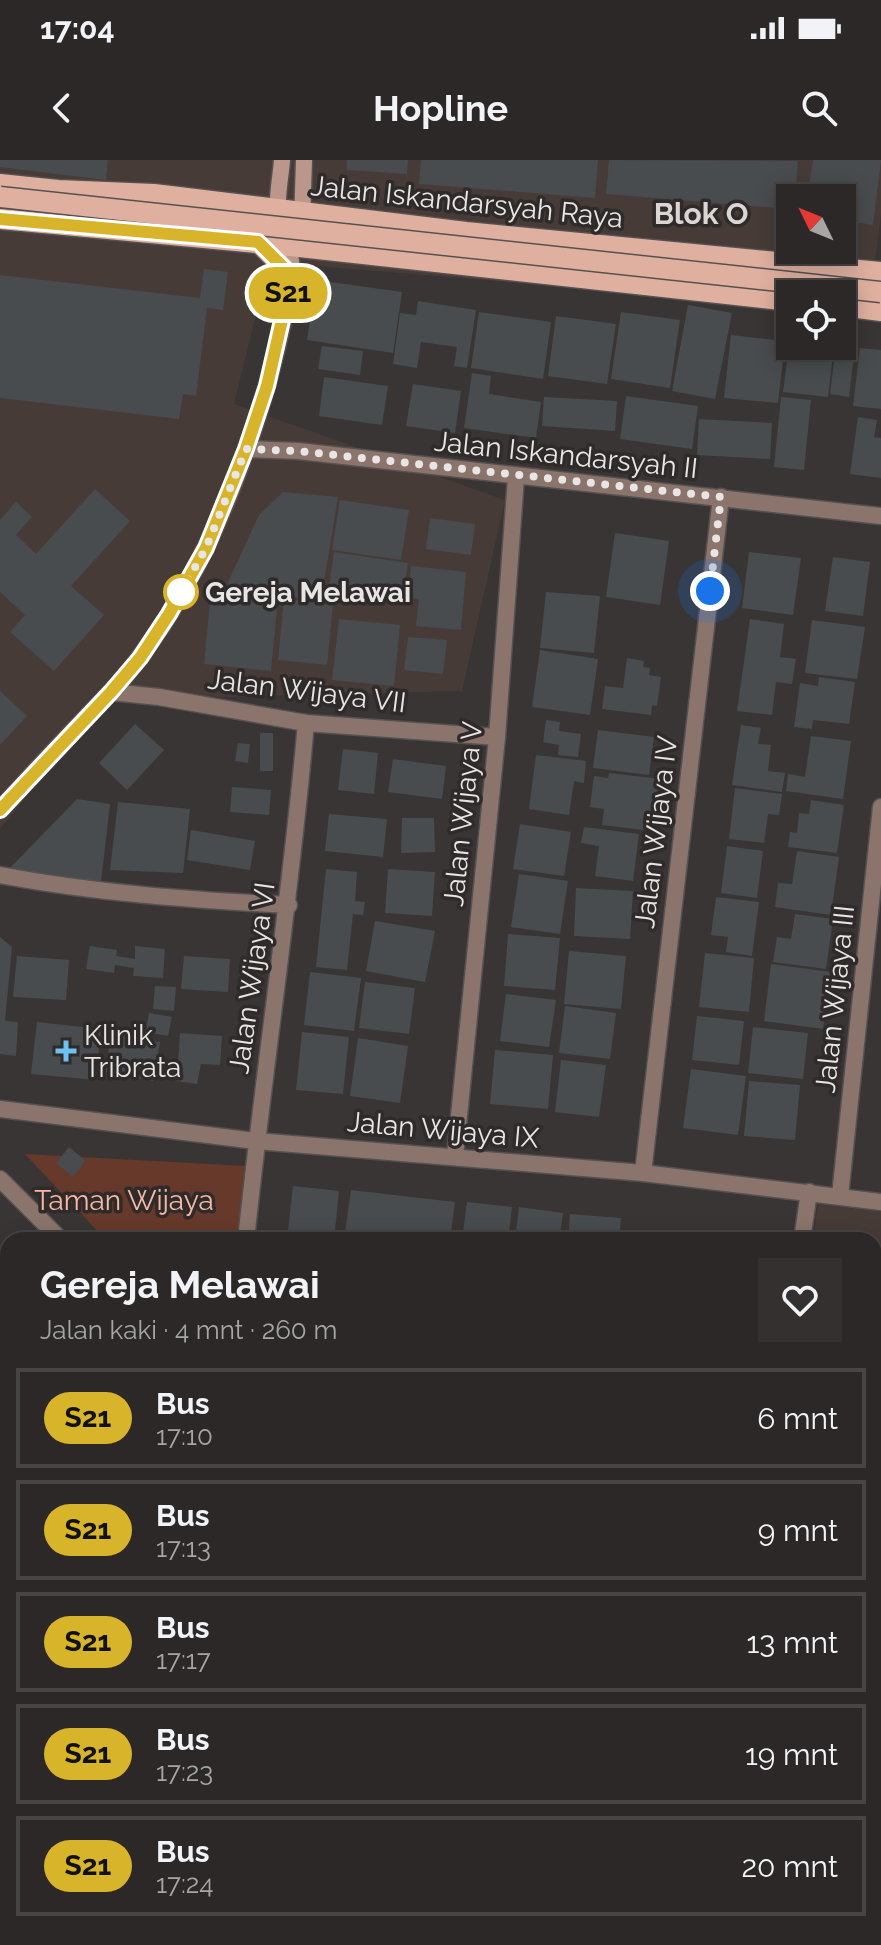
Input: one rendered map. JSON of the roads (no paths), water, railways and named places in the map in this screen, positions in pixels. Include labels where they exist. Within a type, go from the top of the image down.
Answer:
[{"type":"main road","points":[[282,160],[278,209],[296,246]]},
{"type":"main road","points":[[0,810],[140,658],[206,548],[246,449],[267,386],[292,276],[304,160]]},
{"type":"main road","name":"Jalan Iskandarsyah Raya","points":[[0,184],[154,194],[466,232],[881,272]]},
{"type":"main road","points":[[0,197],[881,292]]},
{"type":"main road","points":[[0,219],[258,242],[776,299]]},
{"type":"main road","points":[[258,242],[292,276]]},
{"type":"main road","points":[[856,308],[881,311]]},
{"type":"street","name":"Jalan Iskandarsyah II","points":[[246,449],[298,451],[881,516]]},
{"type":"street","name":"Jalan Wijaya V","points":[[455,1156],[497,737],[516,477]]},
{"type":"street","name":"Jalan Wijaya IV","points":[[643,1173],[721,497]]},
{"type":"street","name":"Jalan Wijaya VII","points":[[111,692],[306,723],[497,737]]},
{"type":"street","name":"Jalan Wijaya VI","points":[[247,1232],[256,1141],[289,905],[306,723]]},
{"type":"street","name":"Jalan Wijaya III","points":[[840,1196],[881,807]]},
{"type":"street","points":[[0,875],[63,887],[151,897],[289,905]]},
{"type":"street","name":"Jalan Wijaya IX","points":[[0,1109],[256,1141],[643,1173],[881,1202]]},
{"type":"street","points":[[0,1179],[53,1232]]},
{"type":"street","points":[[803,1232],[809,1192]]},
{"type":"place","name":"Gereja Melawai","points":[[181,592]]},
{"type":"place","name":"Klinik Tribrata","points":[[66,1051]]},
{"type":"district","name":"Blok O","points":[[701,213]]},
{"type":"park label","name":"Taman Wijaya","points":[[124,1200]]}]
